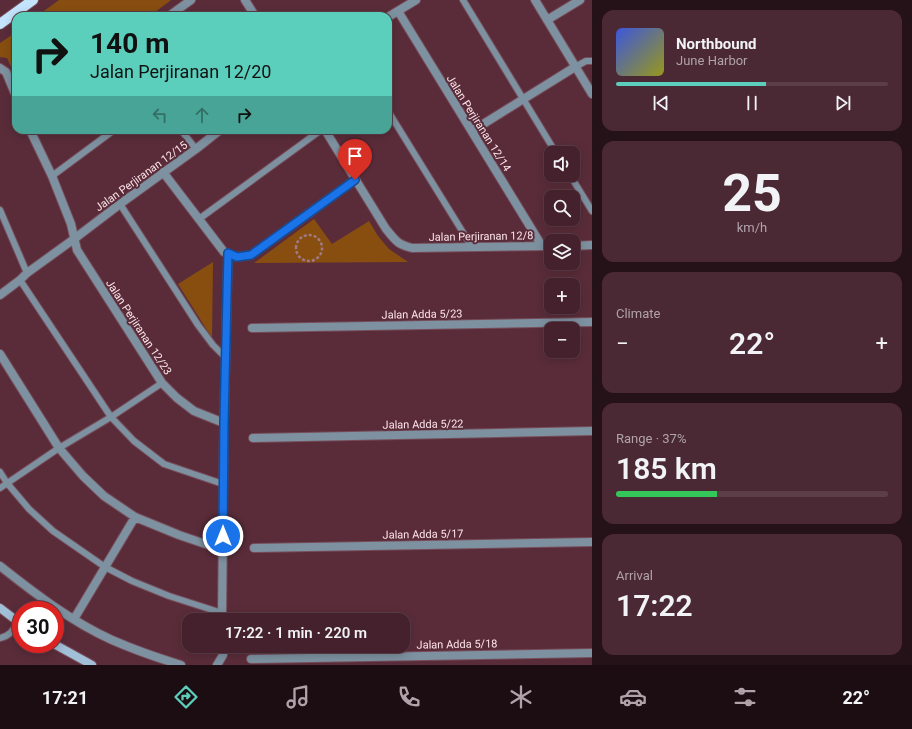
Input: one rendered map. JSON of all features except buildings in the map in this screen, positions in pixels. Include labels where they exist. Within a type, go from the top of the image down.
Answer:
[{"type":"main road","points":[[16,12],[33,0]]},
{"type":"main road","points":[[0,24],[12,15]]},
{"type":"main road","points":[[0,608],[12,617]]},
{"type":"main road","points":[[64,650],[92,665]]},
{"type":"street","points":[[174,12],[191,0]]},
{"type":"street","points":[[245,0],[252,12]]},
{"type":"street","points":[[392,15],[416,0]]},
{"type":"street","points":[[535,0],[592,94]]},
{"type":"street","points":[[547,20],[580,0]]},
{"type":"street","name":"Jalan Perjiranan 12/14","points":[[398,11],[542,246]]},
{"type":"street","points":[[472,131],[575,67]]},
{"type":"street","points":[[0,68],[6,72],[12,86]]},
{"type":"street","name":"Jalan Perjiranan 12/23","points":[[32,134],[52,176],[71,224],[77,250],[162,383],[177,398],[194,411],[224,423]]},
{"type":"street","name":"Jalan Perjiranan 12/15","points":[[0,295],[27,273],[215,134]]},
{"type":"street","points":[[163,172],[224,252],[237,257],[251,255],[355,180],[327,134]]},
{"type":"street","name":"Jalan Perjiranan 12/8","points":[[355,180],[386,229],[397,242],[403,245],[412,248],[542,246]]},
{"type":"street","points":[[580,246],[592,245]]},
{"type":"street","points":[[222,613],[225,357],[228,253]]},
{"type":"street","name":"Jalan Adda 5/23","points":[[252,328],[592,322]]},
{"type":"street","points":[[0,354],[59,448],[104,496],[135,517],[179,535],[223,550]]},
{"type":"street","name":"Jalan Adda 5/22","points":[[254,438],[592,432]]},
{"type":"street","points":[[74,619],[135,517]]},
{"type":"street","name":"Jalan Adda 5/17","points":[[254,548],[592,542]]},
{"type":"street","points":[[0,566],[32,591],[74,619],[111,639],[152,656],[181,665]]},
{"type":"street","points":[[217,665],[223,653]]},
{"type":"street","name":"Jalan Adda 5/18","points":[[251,659],[592,653]]},
{"type":"lane","points":[[463,0],[552,146]]},
{"type":"lane","points":[[575,67],[586,61],[592,61]]},
{"type":"lane","points":[[392,117],[472,247]]},
{"type":"lane","points":[[52,176],[109,134]]},
{"type":"lane","points":[[184,134],[196,149]]},
{"type":"lane","points":[[199,219],[316,134]]},
{"type":"lane","points":[[574,182],[592,210]]},
{"type":"lane","points":[[120,204],[198,325],[213,345],[225,357]]},
{"type":"lane","points":[[0,210],[27,273]]},
{"type":"lane","points":[[20,280],[111,417],[134,442],[164,464],[223,484]]},
{"type":"lane","points":[[0,488],[59,448],[111,417],[162,383]]},
{"type":"lane","points":[[0,472],[7,483],[29,509],[53,531],[105,567],[132,581],[212,613]]},
{"type":"lane","points":[[0,638],[12,632]]},
{"type":"path","points":[[307,235],[317,238],[322,246],[320,256],[311,262],[301,259],[297,255],[296,250],[298,240],[307,235]]},
{"type":"shaded area","points":[[59,0],[171,0],[155,12],[42,12]]},
{"type":"shaded area","points":[[12,35],[12,69],[7,58],[0,57],[0,43]]},
{"type":"shaded area","points":[[314,219],[332,244],[369,221],[378,236],[389,249],[408,262],[254,263]]},
{"type":"shaded area","points":[[213,262],[212,338],[178,284]]},
{"type":"route","points":[[223,536],[228,253],[237,257],[251,255],[355,180]]}]
